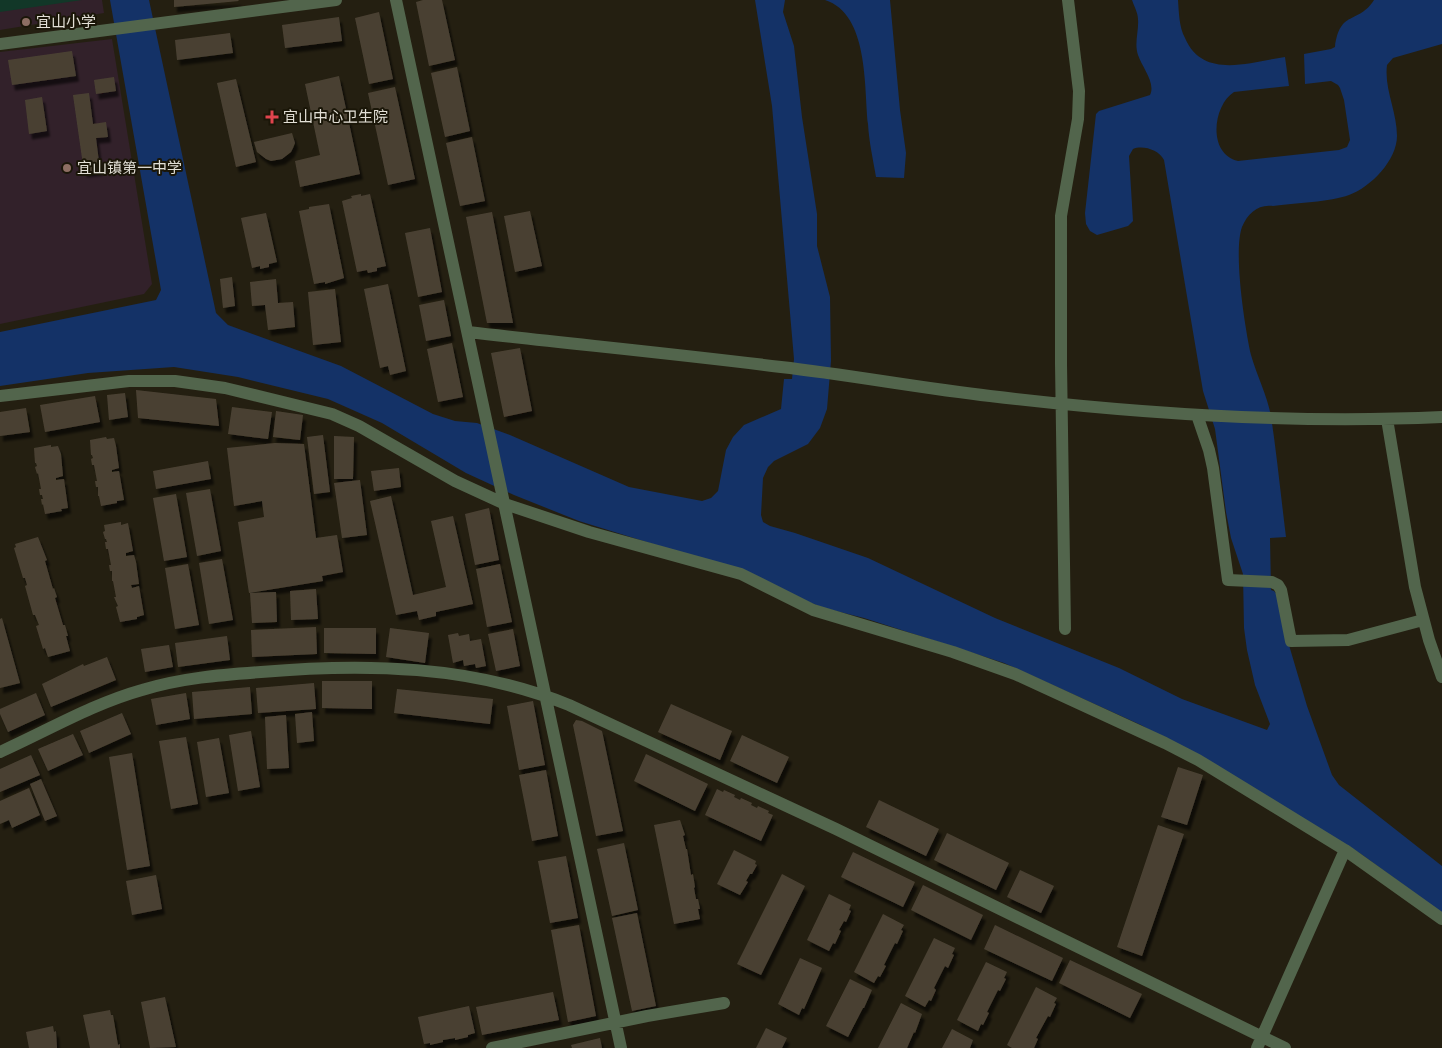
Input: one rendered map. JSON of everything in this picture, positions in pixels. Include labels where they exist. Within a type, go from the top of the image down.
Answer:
[{"type":"street","points":[[0,44],[336,0]]},
{"type":"street","points":[[396,0],[621,1048]]},
{"type":"street","points":[[1065,629],[1061,404],[1061,216],[1078,119],[1079,91],[1068,0]]},
{"type":"street","points":[[468,332],[831,373],[981,395],[1061,404],[1210,416],[1386,419],[1442,417]]},
{"type":"street","points":[[0,396],[129,381],[175,381],[224,388],[317,410],[346,420],[455,481],[505,504],[589,532],[741,574],[813,610],[953,652],[1016,674],[1198,760],[1345,850],[1442,918]]},
{"type":"street","points":[[1197,415],[1213,468],[1228,580],[1272,582],[1278,585],[1281,590],[1292,641],[1348,640],[1423,620]]},
{"type":"street","points":[[1386,419],[1408,555],[1423,620],[1442,678]]},
{"type":"street","points":[[0,752],[88,709],[115,698],[166,684],[216,675],[333,668],[418,670],[502,682],[569,704],[836,829],[1259,1042],[1285,1048]]},
{"type":"street","points":[[1259,1042],[1345,850]]},
{"type":"street","points":[[492,1048],[616,1022],[724,1003]]},
{"type":"shaded area","name":"宜山小学","points":[[0,0],[102,0],[104,13],[0,30]]},
{"type":"shaded area","name":"宜山镇第一中学","points":[[112,39],[152,284],[144,294],[0,324],[0,52]]},
{"type":"green space","points":[[0,0],[82,0],[0,12]]},
{"type":"water","points":[[110,0],[149,0],[216,313],[228,325],[341,366],[433,414],[455,421],[477,423],[510,435],[629,487],[702,501],[711,498],[718,491],[726,450],[733,437],[744,425],[781,409],[784,379],[792,379],[794,359],[772,106],[755,0],[785,0],[783,12],[794,46],[802,117],[817,214],[817,246],[830,297],[831,361],[827,409],[820,428],[808,444],[774,461],[768,467],[763,478],[761,515],[763,522],[770,526],[868,558],[995,618],[1119,668],[1182,699],[1267,730],[1270,724],[1255,685],[1247,650],[1244,628],[1243,574],[1231,538],[1226,512],[1215,429],[1203,391],[1164,160],[1162,156],[1150,149],[1133,149],[1129,156],[1133,221],[1128,226],[1097,235],[1090,231],[1086,224],[1085,213],[1096,114],[1099,111],[1150,95],[1150,80],[1137,50],[1138,17],[1132,0],[1178,0],[1183,34],[1193,51],[1203,59],[1215,64],[1229,65],[1285,57],[1289,86],[1234,92],[1221,107],[1216,129],[1221,149],[1228,157],[1238,161],[1339,150],[1347,147],[1350,140],[1344,100],[1340,88],[1331,81],[1305,84],[1304,54],[1335,47],[1337,35],[1345,22],[1362,13],[1374,0],[1442,0],[1442,44],[1393,58],[1387,65],[1387,83],[1397,136],[1393,154],[1388,163],[1366,186],[1349,195],[1312,202],[1263,206],[1254,210],[1242,227],[1239,271],[1251,355],[1271,416],[1286,537],[1270,538],[1271,590],[1279,597],[1281,618],[1307,706],[1332,775],[1339,785],[1442,866],[1442,913],[1361,854],[1141,725],[1004,663],[864,618],[824,608],[682,553],[579,521],[514,495],[466,473],[382,423],[328,399],[238,377],[174,367],[88,373],[0,386],[0,332],[156,300],[161,290]]},
{"type":"water","points":[[825,0],[890,0],[906,153],[904,178],[876,177],[869,137],[862,53],[850,20],[839,8]]},
{"type":"building","points":[[174,0],[238,0],[239,1],[174,7]]},
{"type":"building","points":[[442,0],[455,60],[429,66],[416,2]]},
{"type":"building","points":[[379,12],[393,79],[369,84],[355,18]]},
{"type":"building","points":[[339,17],[342,41],[285,48],[282,25]]},
{"type":"building","points":[[230,33],[233,53],[177,60],[175,40]]},
{"type":"building","points":[[72,51],[76,76],[12,85],[8,60]]},
{"type":"building","points":[[457,67],[470,131],[445,137],[431,73]]},
{"type":"building","points":[[339,76],[360,174],[300,187],[295,161],[320,155],[305,84]]},
{"type":"building","points":[[114,77],[116,91],[96,94],[94,80]]},
{"type":"building","points":[[236,79],[256,162],[236,167],[217,83]]},
{"type":"building","points":[[395,87],[415,179],[388,185],[368,93]]},
{"type":"building","points":[[89,93],[93,124],[106,122],[108,137],[96,138],[100,170],[84,172],[73,95]]},
{"type":"building","points":[[42,97],[47,131],[29,134],[25,100]]},
{"type":"building","points":[[292,133],[295,143],[291,152],[282,159],[271,161],[257,152],[254,142]]},
{"type":"building","points":[[472,137],[485,201],[460,206],[446,143]]},
{"type":"building","points":[[361,194],[361,196],[370,194],[386,266],[368,273],[367,270],[357,272],[342,201],[352,198],[351,196]]},
{"type":"building","points":[[329,204],[344,278],[325,284],[325,282],[314,284],[299,211],[309,209],[309,207]]},
{"type":"building","points":[[530,211],[542,266],[515,272],[504,216]]},
{"type":"building","points":[[492,212],[513,323],[487,323],[466,217]]},
{"type":"building","points":[[266,213],[277,262],[269,264],[269,267],[260,269],[260,266],[252,268],[241,218]]},
{"type":"building","points":[[430,228],[442,292],[418,297],[405,233]]},
{"type":"building","points":[[232,277],[235,306],[223,308],[220,279]]},
{"type":"building","points":[[276,279],[278,303],[293,302],[295,327],[268,330],[265,305],[252,306],[250,282]]},
{"type":"building","points":[[388,284],[406,371],[390,375],[388,366],[380,368],[364,289]]},
{"type":"building","points":[[335,289],[341,342],[313,345],[308,292]]},
{"type":"building","points":[[444,300],[451,336],[426,341],[419,305]]},
{"type":"building","points":[[452,343],[463,397],[438,402],[427,349]]},
{"type":"building","points":[[520,348],[532,411],[504,417],[491,353]]},
{"type":"building","points":[[136,390],[216,399],[219,426],[138,418]]},
{"type":"building","points":[[125,393],[128,417],[109,420],[107,395]]},
{"type":"building","points":[[95,396],[100,422],[45,432],[40,405]]},
{"type":"building","points":[[232,407],[272,412],[268,439],[228,434]]},
{"type":"building","points":[[26,408],[30,432],[0,436],[0,412]]},
{"type":"building","points":[[276,411],[303,415],[300,440],[273,437]]},
{"type":"building","points":[[323,435],[330,492],[314,494],[307,437]]},
{"type":"building","points":[[334,436],[354,437],[353,479],[334,479]]},
{"type":"building","points":[[106,437],[107,439],[114,438],[119,468],[112,470],[112,472],[119,471],[124,500],[101,506],[98,487],[96,487],[95,481],[97,481],[94,465],[92,465],[91,459],[93,458],[90,440]]},
{"type":"building","points":[[275,443],[304,444],[316,538],[337,535],[343,572],[322,576],[323,581],[249,593],[238,522],[264,517],[262,501],[234,506],[227,448]]},
{"type":"building","points":[[51,445],[51,447],[58,446],[61,454],[63,476],[56,478],[56,480],[64,479],[68,508],[45,514],[41,499],[43,499],[42,495],[40,495],[39,489],[41,489],[38,473],[35,467],[37,466],[34,448]]},
{"type":"building","points":[[208,461],[211,479],[156,489],[153,471]]},
{"type":"building","points":[[399,468],[401,487],[374,491],[371,471]]},
{"type":"building","points":[[360,480],[367,535],[342,538],[334,483]]},
{"type":"building","points":[[210,489],[221,551],[197,556],[186,493]]},
{"type":"building","points":[[176,494],[187,557],[164,561],[153,498]]},
{"type":"building","points":[[391,496],[413,595],[446,587],[431,521],[453,516],[473,604],[436,612],[436,616],[419,620],[417,611],[396,615],[370,501]]},
{"type":"building","points":[[489,508],[499,560],[475,565],[465,514]]},
{"type":"building","points":[[121,522],[121,525],[128,523],[133,551],[126,553],[126,556],[134,555],[139,584],[131,585],[132,588],[139,586],[144,615],[137,617],[137,619],[120,622],[116,607],[118,606],[114,597],[116,597],[112,581],[112,571],[110,571],[109,565],[111,565],[108,549],[106,549],[105,542],[107,542],[103,532],[105,531],[104,525]]},
{"type":"building","points":[[38,537],[47,560],[45,561],[57,597],[55,598],[63,625],[65,625],[70,651],[48,657],[45,648],[43,649],[36,626],[39,625],[35,615],[33,615],[25,586],[27,585],[14,548],[16,547],[15,544]]},
{"type":"building","points":[[222,559],[233,620],[209,624],[199,563]]},
{"type":"building","points":[[188,564],[199,625],[175,629],[165,568]]},
{"type":"building","points":[[500,564],[512,622],[487,627],[476,569]]},
{"type":"building","points":[[316,589],[318,619],[291,620],[290,591]]},
{"type":"building","points":[[276,592],[277,622],[252,623],[250,593]]},
{"type":"building","points":[[2,618],[20,683],[0,688],[0,619]]},
{"type":"building","points":[[316,627],[317,654],[252,657],[251,630]]},
{"type":"building","points":[[324,628],[376,628],[376,654],[324,653]]},
{"type":"building","points":[[390,628],[429,633],[425,663],[386,657]]},
{"type":"building","points":[[513,629],[520,666],[496,671],[488,634]]},
{"type":"building","points":[[458,633],[459,636],[469,634],[470,641],[481,639],[486,666],[476,668],[475,664],[464,666],[463,660],[453,663],[448,635]]},
{"type":"building","points":[[227,636],[230,660],[178,667],[175,643]]},
{"type":"building","points":[[169,645],[173,667],[145,672],[141,649]]},
{"type":"building","points":[[107,657],[116,680],[51,707],[42,684],[83,664],[84,666]]},
{"type":"building","points":[[322,681],[372,681],[372,709],[322,708]]},
{"type":"building","points":[[314,683],[316,709],[258,713],[256,688]]},
{"type":"building","points":[[250,687],[252,714],[194,719],[192,692]]},
{"type":"building","points":[[397,689],[493,699],[490,724],[394,713]]},
{"type":"building","points":[[36,693],[45,715],[8,732],[0,714],[0,709]]},
{"type":"building","points":[[186,693],[190,719],[156,725],[151,699]]},
{"type":"building","points":[[533,701],[545,765],[519,770],[507,706]]},
{"type":"building","points":[[671,704],[732,731],[720,760],[658,732]]},
{"type":"building","points":[[312,712],[314,741],[297,743],[295,714]]},
{"type":"building","points":[[122,713],[131,734],[89,753],[80,731]]},
{"type":"building","points":[[286,715],[289,768],[267,769],[265,717]]},
{"type":"building","points":[[576,720],[602,731],[623,831],[596,836],[573,725]]},
{"type":"building","points":[[251,731],[260,787],[238,791],[229,735]]},
{"type":"building","points":[[73,734],[83,755],[48,771],[38,749]]},
{"type":"building","points":[[742,735],[789,757],[777,783],[730,761]]},
{"type":"building","points":[[186,737],[198,804],[171,809],[159,741]]},
{"type":"building","points":[[219,738],[229,793],[206,797],[197,742]]},
{"type":"building","points":[[132,753],[150,866],[127,870],[109,757]]},
{"type":"building","points":[[646,754],[708,784],[695,811],[634,781]]},
{"type":"building","points":[[31,755],[40,775],[0,792],[0,769]]},
{"type":"building","points":[[1178,767],[1203,775],[1187,825],[1161,817]]},
{"type":"building","points":[[546,770],[558,836],[532,841],[519,775]]},
{"type":"building","points":[[41,779],[57,816],[45,821],[30,784]]},
{"type":"building","points":[[29,788],[40,815],[12,828],[9,820],[0,824],[0,801]]},
{"type":"building","points":[[717,789],[735,795],[734,797],[752,803],[751,805],[769,811],[768,813],[773,815],[761,841],[705,815]]},
{"type":"building","points":[[879,800],[939,829],[926,856],[866,827]]},
{"type":"building","points":[[680,820],[685,835],[683,836],[691,875],[693,874],[696,899],[698,899],[700,909],[698,909],[700,919],[674,924],[654,825]]},
{"type":"building","points":[[1158,825],[1184,834],[1142,956],[1117,947]]},
{"type":"building","points":[[947,833],[1009,863],[996,890],[934,860]]},
{"type":"building","points":[[624,843],[638,910],[612,916],[597,849]]},
{"type":"building","points":[[734,850],[756,861],[755,864],[757,865],[746,881],[748,882],[740,895],[717,884]]},
{"type":"building","points":[[853,852],[915,882],[903,907],[841,877]]},
{"type":"building","points":[[566,856],[578,918],[550,923],[538,861]]},
{"type":"building","points":[[1020,870],[1054,886],[1041,913],[1007,897]]},
{"type":"building","points":[[782,874],[805,886],[761,975],[737,964]]},
{"type":"building","points":[[156,875],[162,909],[132,915],[126,881]]},
{"type":"building","points":[[923,885],[983,915],[971,940],[911,910]]},
{"type":"building","points":[[829,894],[851,905],[849,910],[851,911],[846,922],[844,921],[839,930],[841,931],[835,944],[833,943],[829,951],[807,940]]},
{"type":"building","points":[[637,913],[656,1006],[632,1011],[612,918]]},
{"type":"building","points":[[883,914],[904,925],[897,944],[895,943],[884,965],[886,966],[874,983],[854,972]]},
{"type":"building","points":[[579,925],[596,1016],[568,1022],[551,930]]},
{"type":"building","points":[[995,925],[1063,958],[1052,981],[984,949]]},
{"type":"building","points":[[934,938],[955,948],[948,968],[945,966],[934,988],[936,990],[931,1001],[929,1000],[925,1007],[905,996]]},
{"type":"building","points":[[800,958],[822,968],[804,1009],[802,1008],[799,1015],[778,1004]]},
{"type":"building","points":[[1070,960],[1142,994],[1130,1018],[1059,983]]},
{"type":"building","points":[[986,962],[1007,972],[1004,978],[1006,979],[1000,991],[998,990],[987,1012],[989,1013],[978,1031],[957,1020]]},
{"type":"building","points":[[850,979],[872,990],[848,1037],[826,1026]]},
{"type":"building","points":[[1036,987],[1057,998],[1054,1003],[1056,1004],[1036,1038],[1038,1039],[1034,1048],[1012,1048],[1007,1045]]},
{"type":"building","points":[[553,992],[559,1020],[482,1035],[476,1007]]},
{"type":"building","points":[[165,997],[176,1047],[150,1048],[141,1002]]},
{"type":"building","points":[[901,1003],[922,1014],[915,1033],[907,1048],[878,1048]]},
{"type":"building","points":[[469,1006],[475,1033],[455,1040],[455,1038],[430,1045],[430,1043],[424,1044],[418,1017]]},
{"type":"building","points":[[110,1010],[111,1015],[113,1015],[120,1048],[90,1048],[83,1015]]},
{"type":"building","points":[[53,1026],[54,1032],[56,1031],[57,1048],[29,1048],[26,1032]]},
{"type":"building","points":[[766,1028],[787,1038],[782,1048],[756,1048]]},
{"type":"building","points":[[952,1029],[973,1040],[970,1048],[942,1048]]},
{"type":"building","points":[[600,1038],[602,1048],[572,1048],[571,1045]]},
{"type":"place","name":"宜山小学","points":[[26,22]]},
{"type":"place","name":"宜山中心卫生院","points":[[272,117]]},
{"type":"place","name":"宜山镇第一中学","points":[[67,168]]}]
